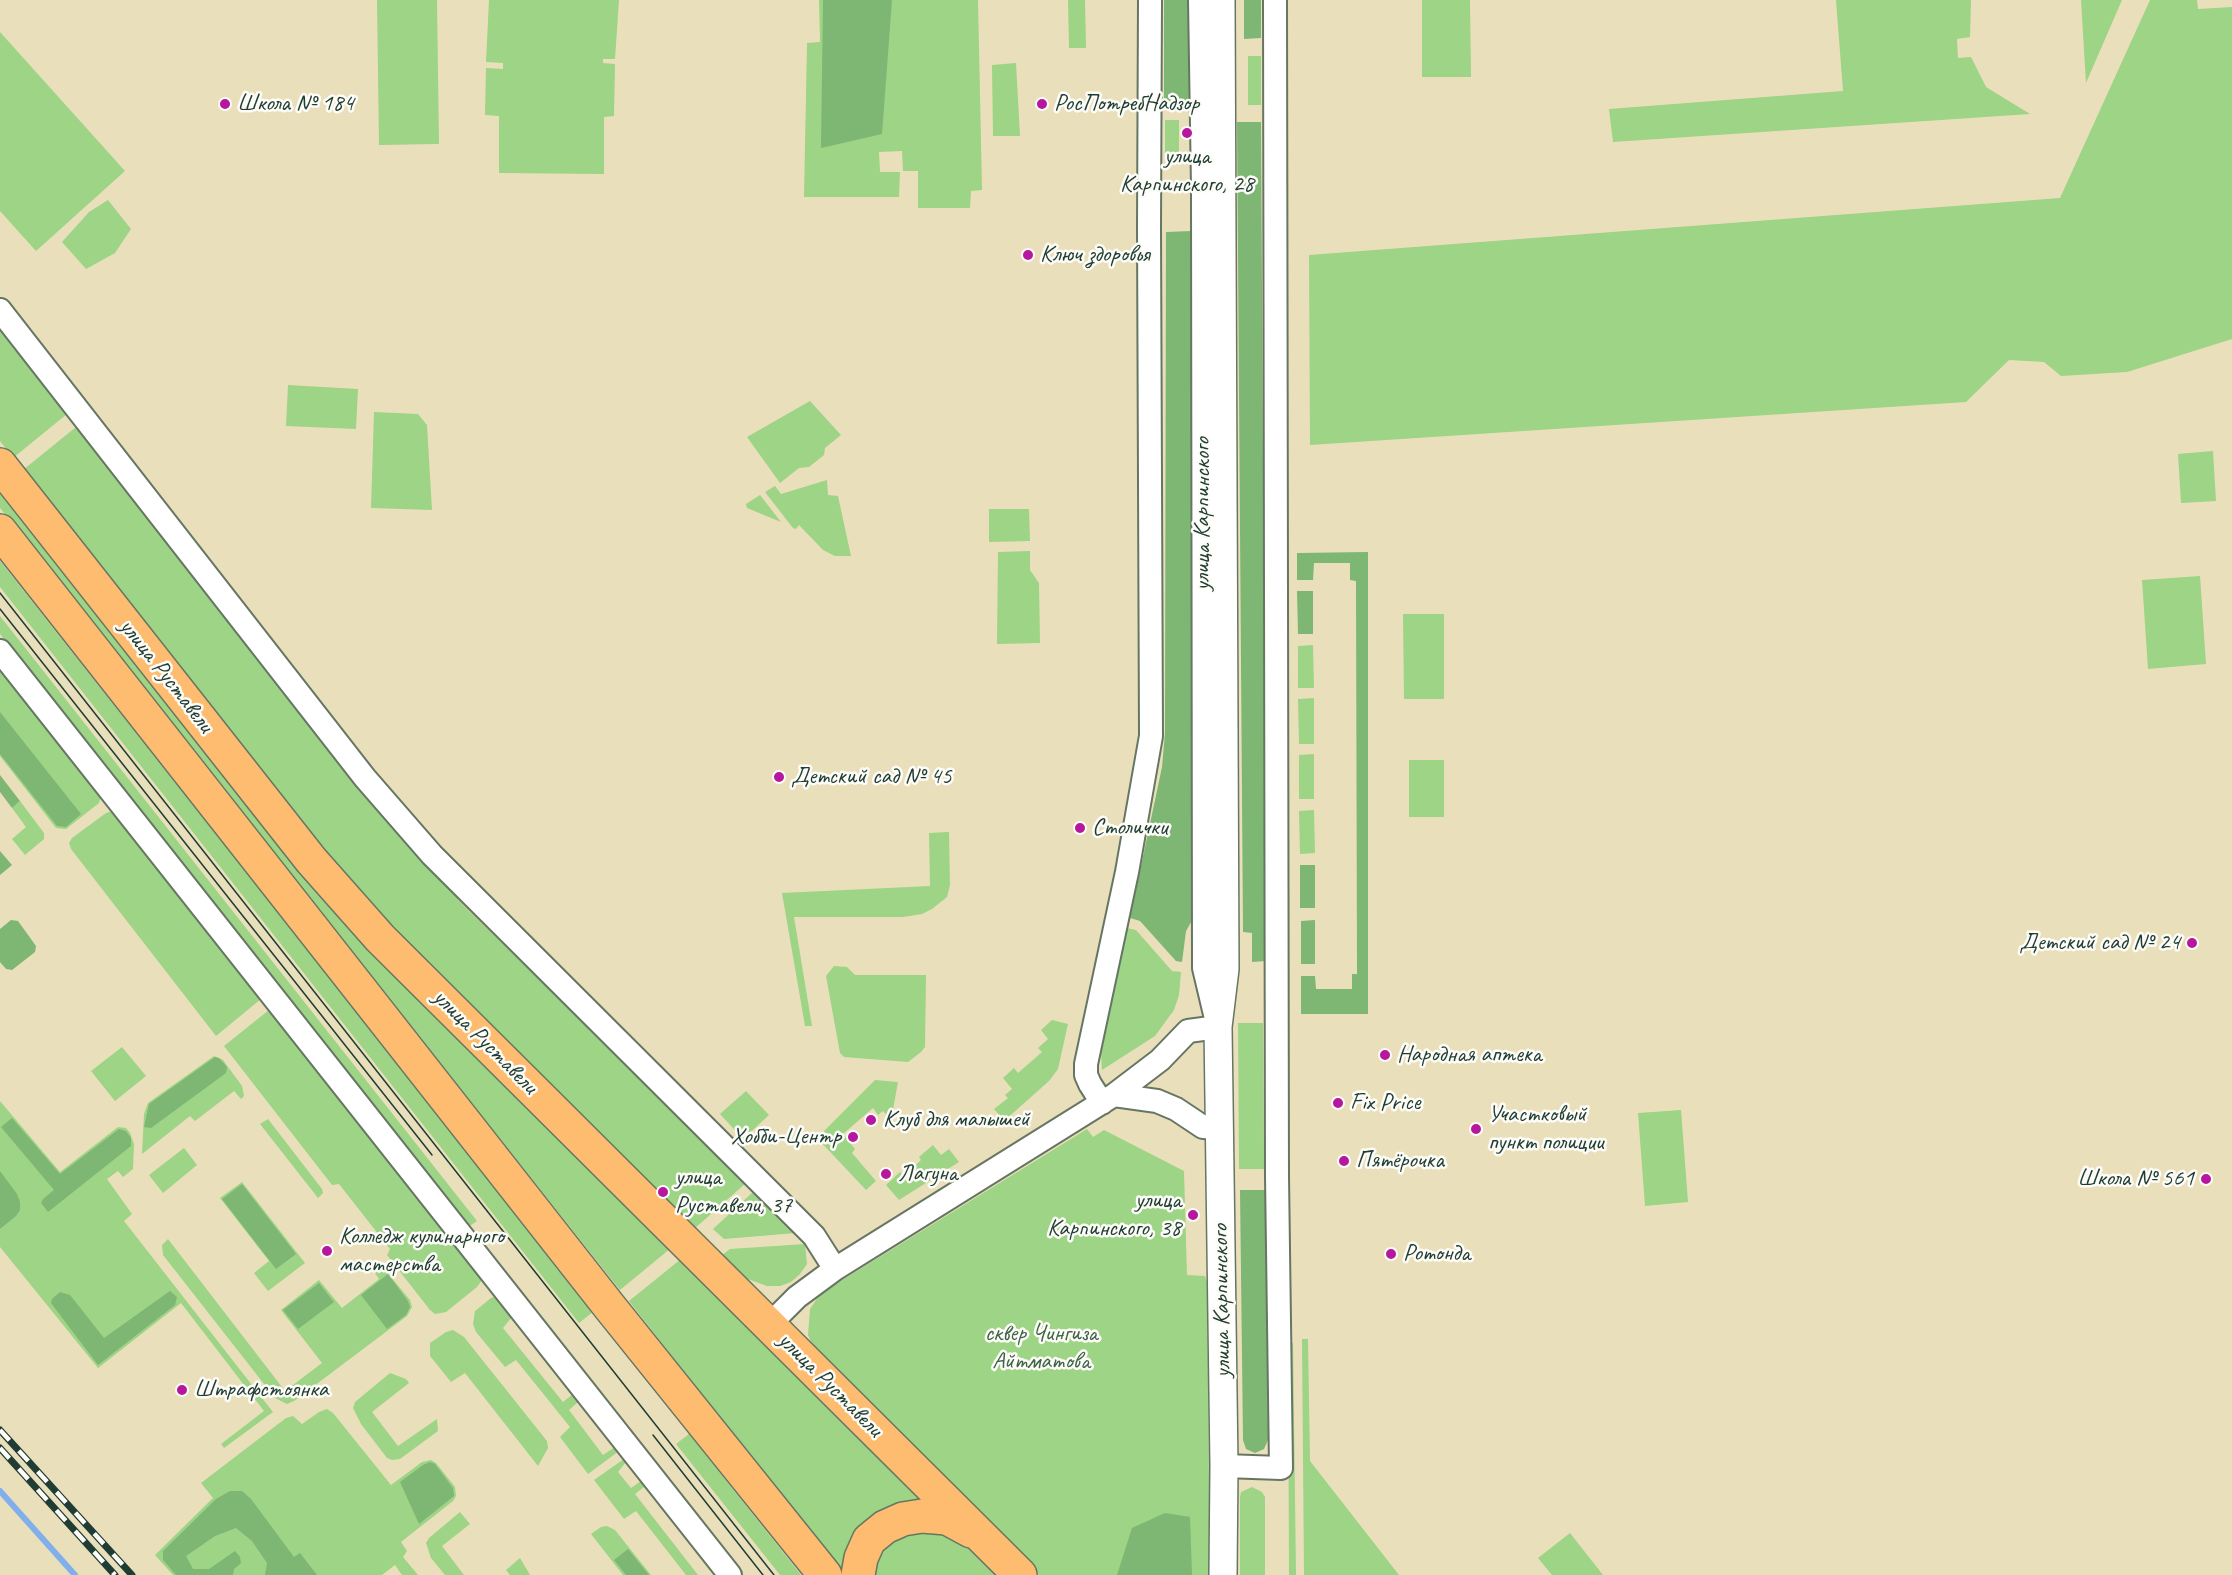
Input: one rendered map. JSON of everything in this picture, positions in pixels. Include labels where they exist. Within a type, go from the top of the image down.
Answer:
[{"type":"main road","name":"улица Руставели","points":[[0,465],[311,860],[380,938],[1020,1575]]},
{"type":"main road","name":"улица Руставели","points":[[0,531],[602,1297],[825,1575]]},
{"type":"main road","points":[[858,1575],[861,1558],[869,1539],[885,1527],[903,1519],[922,1515],[947,1518],[984,1537]]},
{"type":"street","points":[[1150,0],[1151,736],[1127,872],[1086,1064],[1086,1075],[1090,1084],[1108,1099],[1157,1101],[1176,1109],[1203,1127],[1219,1128]]},
{"type":"street","name":"улица Карпинского","points":[[1200,0],[1203,212],[1204,968],[1218,1027]]},
{"type":"street","name":"улица Карпинского","points":[[1221,0],[1225,969],[1218,1027],[1224,1466],[1223,1575]]},
{"type":"street","points":[[1224,1466],[1281,1468],[1277,1176],[1275,0]]},
{"type":"street","points":[[0,310],[365,778],[432,855],[814,1236],[835,1269]]},
{"type":"street","points":[[0,651],[730,1575]]},
{"type":"street","points":[[769,1325],[797,1298],[835,1269],[1108,1099],[1161,1060],[1188,1031],[1218,1027]]},
{"type":"green space","points":[[377,0],[437,0],[439,144],[379,145]]},
{"type":"green space","points":[[489,0],[619,0],[615,59],[603,59],[603,63],[615,64],[614,116],[604,117],[604,174],[499,173],[499,116],[485,115],[486,68],[503,69],[503,63],[486,62]]},
{"type":"green space","points":[[819,0],[978,0],[982,190],[971,191],[970,208],[918,208],[918,171],[903,171],[902,151],[879,152],[880,172],[900,172],[899,197],[804,197],[807,43],[820,42]]},
{"type":"green space","points":[[823,0],[892,0],[882,134],[821,148]]},
{"type":"green space","points":[[1068,0],[1085,0],[1086,48],[1069,48]]},
{"type":"green space","points":[[1164,0],[1189,0],[1190,107],[1164,107]]},
{"type":"green space","points":[[1244,0],[1261,0],[1261,38],[1244,39]]},
{"type":"green space","points":[[1422,0],[1470,0],[1471,77],[1422,77]]},
{"type":"green space","points":[[1836,0],[1971,0],[1970,37],[1957,39],[1958,58],[1971,57],[1986,87],[2030,114],[1613,142],[1609,109],[1843,91]]},
{"type":"green space","points":[[2081,0],[2122,0],[2086,83]]},
{"type":"green space","points":[[2150,0],[2197,0],[2198,9],[2232,7],[2232,339],[2127,372],[2061,376],[2044,362],[2009,360],[1966,402],[1310,445],[1309,255],[2060,198]]},
{"type":"green space","points":[[0,32],[125,171],[36,251],[0,211]]},
{"type":"green space","points":[[1248,56],[1261,56],[1261,105],[1248,105]]},
{"type":"green space","points":[[1016,63],[1020,136],[993,136],[992,65]]},
{"type":"green space","points":[[1165,120],[1179,120],[1179,161],[1165,160]]},
{"type":"green space","points":[[1237,122],[1261,122],[1266,961],[1252,962],[1252,933],[1243,932]]},
{"type":"green space","points":[[108,200],[131,229],[115,253],[86,269],[62,242],[89,212]]},
{"type":"green space","points":[[1191,231],[1191,733],[1194,917],[1186,931],[1182,962],[1176,961],[1140,921],[1130,918],[1162,767],[1165,733],[1166,232]]},
{"type":"green space","points":[[0,329],[67,414],[13,458],[0,441]]},
{"type":"green space","points":[[288,385],[358,389],[356,429],[286,426]]},
{"type":"green space","points":[[810,401],[841,435],[825,448],[824,455],[809,467],[799,468],[780,483],[747,437]]},
{"type":"green space","points":[[374,412],[418,414],[427,425],[432,510],[371,508]]},
{"type":"green space","points":[[76,427],[408,844],[463,905],[746,1183],[694,1229],[378,913],[324,851],[23,470]]},
{"type":"green space","points":[[2213,451],[2216,501],[2181,503],[2178,454]]},
{"type":"green space","points":[[827,480],[828,495],[838,496],[851,556],[835,556],[823,550],[799,525],[796,529],[793,528],[765,492],[775,486],[781,494]]},
{"type":"green space","points":[[0,491],[294,864],[337,915],[671,1248],[620,1290],[0,508]]},
{"type":"green space","points":[[760,495],[781,522],[747,508],[746,504]]},
{"type":"green space","points":[[989,509],[1029,509],[1030,541],[989,542]]},
{"type":"green space","points":[[1030,551],[1030,570],[1039,583],[1040,643],[997,644],[998,552]]},
{"type":"green space","points":[[1368,552],[1368,1014],[1301,1014],[1301,976],[1315,976],[1316,989],[1352,989],[1352,974],[1357,974],[1356,581],[1350,580],[1350,563],[1314,563],[1313,580],[1297,580],[1297,553]]},
{"type":"green space","points":[[0,561],[593,1312],[579,1323],[0,587]]},
{"type":"green space","points":[[2200,576],[2206,664],[2148,669],[2142,580]]},
{"type":"green space","points":[[1297,591],[1313,591],[1313,634],[1298,634]]},
{"type":"green space","points":[[1403,614],[1444,614],[1444,699],[1404,699]]},
{"type":"green space","points":[[0,616],[477,1221],[468,1227],[0,634]]},
{"type":"green space","points":[[1313,645],[1314,688],[1298,688],[1298,646]]},
{"type":"green space","points":[[0,668],[101,796],[99,803],[66,829],[56,828],[0,756]]},
{"type":"green space","points":[[1314,698],[1314,744],[1299,744],[1298,699]]},
{"type":"green space","points":[[0,712],[81,814],[66,827],[57,826],[0,754]]},
{"type":"green space","points":[[1314,754],[1314,799],[1299,799],[1299,755]]},
{"type":"green space","points":[[1409,760],[1444,760],[1444,817],[1409,817]]},
{"type":"green space","points":[[0,775],[20,801],[12,808],[0,792]]},
{"type":"green space","points":[[20,801],[44,833],[44,839],[25,855],[12,839],[26,827],[12,808]]},
{"type":"green space","points":[[1314,810],[1315,853],[1300,854],[1299,811]]},
{"type":"green space","points":[[113,811],[261,999],[216,1036],[71,849],[69,843],[72,838],[106,813]]},
{"type":"green space","points":[[949,832],[950,885],[947,897],[932,909],[922,914],[903,917],[794,917],[812,1026],[805,1026],[782,893],[930,886],[929,833]]},
{"type":"green space","points":[[0,851],[12,865],[0,875]]},
{"type":"green space","points":[[1300,865],[1315,865],[1315,908],[1300,908]]},
{"type":"green space","points":[[11,920],[18,921],[36,946],[35,952],[12,970],[6,969],[0,962],[0,929]]},
{"type":"green space","points":[[1315,920],[1315,964],[1301,964],[1301,921]]},
{"type":"green space","points":[[1127,928],[1136,930],[1172,971],[1181,972],[1179,995],[1174,1010],[1155,1036],[1102,1070],[1101,1052]]},
{"type":"green space","points":[[834,966],[847,967],[855,975],[926,975],[925,1047],[921,1052],[908,1062],[844,1057],[840,1053],[826,976]]},
{"type":"green space","points":[[269,1010],[482,1280],[477,1287],[446,1312],[435,1314],[430,1310],[387,1255],[390,1249],[339,1184],[332,1185],[224,1046]]},
{"type":"green space","points":[[1052,1020],[1068,1024],[1058,1069],[1049,1081],[1004,1121],[994,1109],[1008,1098],[1005,1095],[1012,1089],[1003,1078],[1014,1068],[1018,1073],[1042,1052],[1038,1048],[1048,1039],[1041,1030]]},
{"type":"green space","points":[[1238,1023],[1263,1023],[1264,1169],[1239,1169]]},
{"type":"green space","points":[[122,1047],[146,1076],[115,1101],[91,1071]]},
{"type":"green space","points":[[214,1056],[223,1060],[242,1086],[244,1096],[241,1099],[234,1091],[195,1121],[190,1116],[142,1154],[144,1114],[148,1103]]},
{"type":"green space","points":[[215,1057],[227,1067],[226,1073],[151,1128],[144,1127],[149,1104]]},
{"type":"green space","points":[[875,1080],[898,1082],[892,1115],[889,1118],[883,1111],[878,1115],[873,1108],[843,1134],[855,1149],[852,1153],[876,1181],[866,1190],[817,1138]]},
{"type":"green space","points":[[746,1091],[769,1115],[743,1139],[720,1114]]},
{"type":"green space","points":[[0,1101],[60,1172],[118,1127],[126,1128],[134,1144],[133,1169],[123,1177],[118,1171],[107,1179],[132,1214],[124,1221],[273,1412],[224,1448],[221,1444],[264,1411],[181,1303],[98,1368],[0,1247]]},
{"type":"green space","points":[[1681,1110],[1688,1202],[1645,1206],[1638,1113]]},
{"type":"green space","points":[[12,1118],[60,1174],[119,1129],[126,1131],[131,1138],[131,1146],[48,1212],[41,1203],[54,1190],[1,1127]]},
{"type":"green space","points":[[268,1119],[322,1189],[323,1193],[318,1198],[260,1124]]},
{"type":"green space","name":"сквер Чингиза Айтматова","points":[[1087,1129],[1093,1137],[1104,1130],[1184,1171],[1187,1275],[1205,1276],[1207,1282],[1210,1575],[1039,1575],[814,1349],[808,1335],[810,1309],[818,1297],[831,1287]]},
{"type":"green space","points":[[933,1145],[941,1155],[949,1149],[959,1162],[899,1200],[886,1185],[900,1172],[904,1176],[921,1160],[919,1157]]},
{"type":"green space","points":[[184,1148],[197,1165],[163,1193],[149,1175]]},
{"type":"green space","points":[[0,1171],[17,1194],[20,1210],[0,1229]]},
{"type":"green space","points":[[242,1182],[305,1263],[268,1291],[254,1273],[269,1261],[220,1198]]},
{"type":"green space","points":[[242,1184],[296,1254],[276,1269],[222,1199]]},
{"type":"green space","points":[[1240,1190],[1266,1190],[1268,1440],[1264,1449],[1255,1453],[1246,1449],[1243,1440]]},
{"type":"green space","points":[[754,1191],[796,1233],[724,1239],[713,1229]]},
{"type":"green space","points":[[168,1239],[285,1391],[322,1363],[281,1310],[319,1280],[342,1308],[379,1279],[371,1267],[381,1265],[410,1300],[412,1307],[407,1316],[287,1404],[275,1398],[163,1255],[162,1245]]},
{"type":"green space","points":[[805,1244],[807,1264],[791,1282],[780,1286],[767,1286],[742,1277],[721,1256],[730,1249]]},
{"type":"green space","points":[[681,1259],[919,1495],[918,1501],[844,1572],[839,1571],[629,1301]]},
{"type":"green space","points":[[388,1274],[410,1307],[406,1315],[387,1329],[361,1295]]},
{"type":"green space","points":[[319,1283],[334,1302],[298,1329],[283,1310]]},
{"type":"green space","points":[[170,1291],[177,1297],[175,1305],[98,1365],[51,1303],[60,1292],[70,1295],[104,1338]]},
{"type":"green space","points":[[496,1296],[512,1317],[503,1328],[563,1402],[573,1394],[579,1401],[569,1410],[603,1455],[615,1447],[619,1451],[588,1474],[560,1437],[570,1427],[516,1360],[505,1367],[476,1332],[473,1324],[475,1311]]},
{"type":"green space","points":[[453,1330],[464,1337],[547,1441],[548,1448],[538,1466],[465,1373],[451,1382],[430,1356],[430,1343]]},
{"type":"green space","points":[[1302,1339],[1308,1339],[1310,1461],[1399,1575],[1304,1575]]},
{"type":"green space","points":[[1293,1342],[1296,1575],[1289,1575],[1288,1350]]},
{"type":"green space","points":[[390,1373],[406,1379],[409,1383],[372,1412],[398,1446],[437,1419],[438,1431],[400,1459],[392,1460],[387,1458],[361,1424],[353,1408],[355,1402]]},
{"type":"green space","points":[[327,1409],[333,1413],[391,1485],[422,1462],[431,1460],[455,1487],[456,1496],[453,1501],[401,1542],[407,1551],[403,1557],[418,1575],[402,1575],[395,1565],[382,1575],[173,1575],[155,1555],[213,1498],[201,1483],[286,1418],[293,1416],[302,1424]]},
{"type":"green space","points":[[689,1434],[801,1575],[780,1575],[676,1444]]},
{"type":"green space","points":[[624,1459],[626,1462],[618,1472],[631,1488],[641,1481],[645,1486],[635,1494],[698,1575],[686,1575],[636,1511],[624,1519],[594,1480]]},
{"type":"green space","points":[[430,1462],[435,1464],[453,1488],[454,1496],[419,1524],[400,1482]]},
{"type":"green space","points":[[1252,1487],[1262,1492],[1265,1497],[1265,1575],[1240,1575],[1240,1497],[1241,1492]]},
{"type":"green space","points":[[230,1491],[242,1491],[251,1499],[294,1557],[300,1553],[317,1575],[265,1575],[267,1563],[252,1541],[236,1528],[215,1536],[186,1556],[193,1569],[209,1569],[235,1551],[241,1563],[234,1569],[233,1575],[176,1575],[163,1560],[163,1551],[216,1499]]},
{"type":"green space","points":[[460,1512],[470,1524],[442,1546],[464,1575],[445,1575],[431,1558],[426,1543]]},
{"type":"green space","points":[[1165,1513],[1190,1517],[1192,1575],[1117,1575],[1132,1528]]},
{"type":"green space","points":[[607,1526],[615,1530],[651,1575],[623,1575],[591,1534]]},
{"type":"green space","points":[[906,1527],[956,1533],[998,1575],[868,1575],[869,1560]]},
{"type":"green space","points":[[1570,1533],[1603,1575],[1552,1575],[1538,1558]]},
{"type":"green space","points":[[628,1549],[649,1575],[626,1575],[614,1560]]},
{"type":"green space","points":[[520,1558],[530,1575],[510,1575],[506,1570]]},
{"type":"waterway","points":[[0,1491],[75,1575]]},
{"type":"tram line","points":[[0,593],[774,1575]]},
{"type":"tram line","points":[[0,609],[432,1155]]},
{"type":"tram line","points":[[653,1435],[763,1575]]},
{"type":"railway","points":[[0,1430],[132,1575]]},
{"type":"railway","points":[[0,1448],[115,1575]]},
{"type":"place","name":"Школа № 184","points":[[225,104]]},
{"type":"place","name":"РосПотребНадзор","points":[[1042,104]]},
{"type":"place","name":"улица Карпинского, 28","points":[[1187,133]]},
{"type":"place","name":"Ключ здоровья","points":[[1028,255]]},
{"type":"place","name":"Детский сад № 45","points":[[779,777]]},
{"type":"place","name":"Столички","points":[[1080,828]]},
{"type":"place","name":"Детский сад № 24","points":[[2192,943]]},
{"type":"place","name":"Народная аптека","points":[[1385,1055]]},
{"type":"place","name":"Fix Price","points":[[1338,1103]]},
{"type":"place","name":"Клуб для малышей","points":[[871,1120]]},
{"type":"place","name":"Участковый пункт полиции","points":[[1476,1129]]},
{"type":"place","name":"Хобби-Центр","points":[[853,1137]]},
{"type":"place","name":"Пятёрочка","points":[[1344,1161]]},
{"type":"place","name":"Лагуна","points":[[886,1174]]},
{"type":"place","name":"Школа № 561","points":[[2206,1179]]},
{"type":"place","name":"улица Руставели, 37","points":[[663,1192]]},
{"type":"place","name":"улица Карпинского, 38","points":[[1193,1215]]},
{"type":"place","name":"Колледж кулинарного мастерства","points":[[327,1251]]},
{"type":"place","name":"Ротонда","points":[[1391,1254]]},
{"type":"place","name":"Штрафстоянка","points":[[182,1390]]}]
